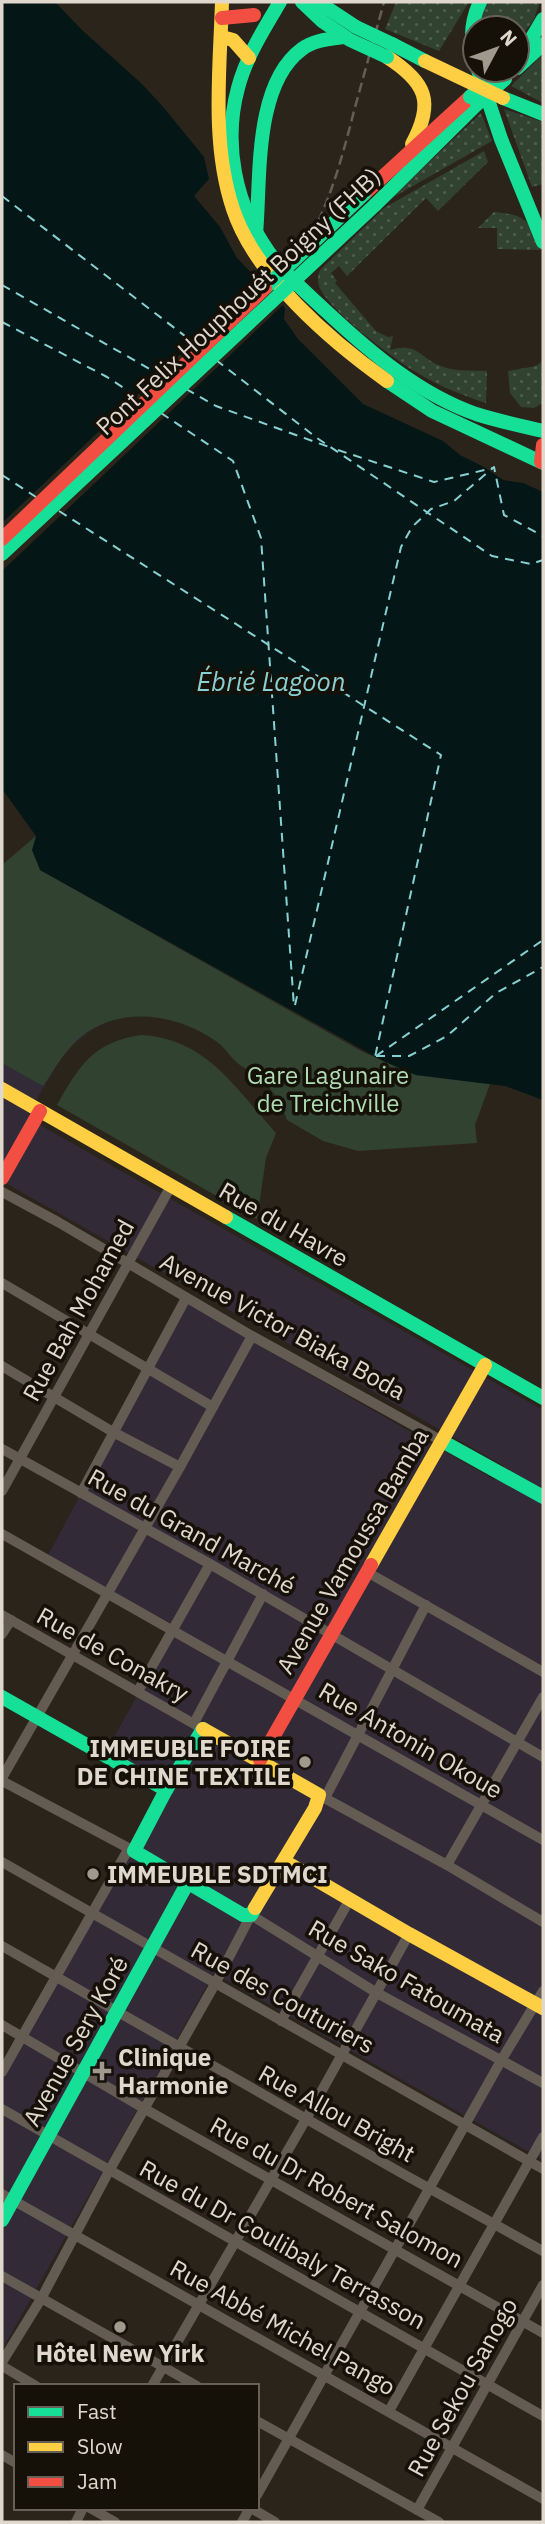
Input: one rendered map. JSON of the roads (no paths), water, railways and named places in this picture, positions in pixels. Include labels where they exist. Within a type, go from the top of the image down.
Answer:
[{"type":"main road","points":[[222,2],[223,149],[226,176],[239,226],[262,263],[315,320],[389,382],[433,411],[542,463],[543,445]]},
{"type":"main road","points":[[246,2],[254,15]]},
{"type":"main road","points":[[280,2],[249,58],[237,91],[233,121],[233,146],[242,205],[256,234],[276,262],[401,375],[467,411],[543,431]]},
{"type":"main road","points":[[302,2],[322,21],[350,35],[389,51],[425,61],[543,114]]},
{"type":"main road","points":[[318,2],[335,15],[350,35]]},
{"type":"main road","points":[[222,18],[254,15],[269,22]]},
{"type":"main road","points":[[531,39],[543,19]]},
{"type":"main road","points":[[256,234],[266,123],[281,73],[294,55],[304,48],[316,42],[350,35]]},
{"type":"main road","points":[[222,37],[233,40],[249,58]]},
{"type":"main road","points":[[389,51],[419,83],[424,93],[425,109],[420,132],[406,155]]},
{"type":"main road","points":[[483,84],[501,139],[543,242]]},
{"type":"main road","name":"Pont Felix Houphouét Boigny (FHB)","points":[[2,555],[492,84]]},
{"type":"main road","name":"Pont Felix Houphouét Boigny (FHB)","points":[[2,539],[370,199],[406,155],[473,101]]},
{"type":"main road","name":"Rue du Havre","points":[[2,1089],[543,1398]]},
{"type":"main road","points":[[2,1178],[40,1111]]},
{"type":"main road","name":"Avenue Vamoussa Bamba","points":[[260,1760],[485,1365]]},
{"type":"main road","name":"Avenue Victor Biaka Boda","points":[[442,1441],[543,1496]]},
{"type":"main road","points":[[2,1697],[166,1790]]},
{"type":"main road","points":[[199,1726],[260,1760],[322,1797],[251,1915],[243,1915],[132,1849],[199,1726]]},
{"type":"main road","points":[[284,1861],[409,1934],[541,2001]]},
{"type":"main road","name":"Avenue Sery Koré","points":[[2,2220],[7,2197],[49,2135],[187,1884]]},
{"type":"street","name":"Rue Bah Mohamed","points":[[2,1491],[171,1186]]},
{"type":"street","name":"Avenue Victor Biaka Boda","points":[[2,1192],[252,1336],[442,1441]]},
{"type":"street","points":[[2,1283],[213,1407]]},
{"type":"street","points":[[80,1493],[186,1298]]},
{"type":"street","points":[[2,2072],[132,1849],[2,1779],[252,1336]]},
{"type":"street","points":[[2,1366],[113,1432],[180,1467]]},
{"type":"street","name":"Rue du Grand Marché","points":[[2,1449],[332,1633],[543,1757]]},
{"type":"street","name":"Rue Antonin Okoue","points":[[2,1534],[543,1840]]},
{"type":"street","points":[[138,1691],[209,1563]]},
{"type":"street","points":[[367,1572],[543,1672]]},
{"type":"street","points":[[199,1726],[263,1594]]},
{"type":"street","points":[[426,1605],[358,1737],[322,1797],[447,1865],[543,1922]]},
{"type":"street","points":[[2,1634],[6,1618]]},
{"type":"street","name":"Rue de Conakry","points":[[6,1618],[199,1726]]},
{"type":"street","points":[[447,1865],[543,1697]]},
{"type":"street","name":"Rue des Couturiers","points":[[2,1862],[543,2169]]},
{"type":"street","points":[[281,2021],[350,1899]]},
{"type":"street","points":[[33,2384],[2,2364],[180,2049],[251,1915]]},
{"type":"street","name":"Rue Sako Fatoumata","points":[[251,1915],[377,1993],[543,2083]]},
{"type":"street","points":[[153,2384],[409,1934]]},
{"type":"street","name":"Rue Allou Bright","points":[[2,1946],[180,2049],[543,2251]]},
{"type":"street","points":[[259,2491],[502,2059],[541,2001]]},
{"type":"street","name":"Rue du Dr Robert Salomon","points":[[2,2025],[145,2109],[543,2333]]},
{"type":"street","name":"Rue du Dr Coulibaly Terrasson","points":[[2,2109],[543,2416]]},
{"type":"street","points":[[389,2411],[543,2137]]},
{"type":"street","name":"Rue Abbé Michel Pango","points":[[7,2197],[543,2499]]},
{"type":"street","points":[[2,2276],[194,2384]]},
{"type":"street","name":"Rue Sekou Sanogo","points":[[417,2510],[543,2285]]},
{"type":"street","points":[[259,2422],[439,2522]]},
{"type":"street","points":[[94,2510],[115,2522]]},
{"type":"street","points":[[254,2510],[275,2522]]},
{"type":"water","name":"Ébrié Lagoon","points":[[2,2],[55,2],[164,108],[204,157],[209,179],[194,196],[220,227],[237,258],[285,308],[284,319],[298,339],[363,404],[443,441],[460,455],[503,480],[523,483],[543,492],[543,1100],[505,1086],[416,1075],[383,1061],[40,870],[32,850],[36,836],[2,789]]},
{"type":"railway","points":[[2,538],[293,265],[305,247],[331,191],[384,2]]},
{"type":"place","name":"IMMEUBLE FOIRE DE CHINE TEXTILE","points":[[305,1762]]},
{"type":"place","name":"IMMEUBLE SDTMCI","points":[[93,1874]]},
{"type":"place","name":"Clinique Harmonie","points":[[102,2071]]},
{"type":"place","name":"Hôtel New Yirk","points":[[120,2327]]},
{"type":"park label","name":"Gare Lagunaire de Treichville","points":[[328,1089]]}]
